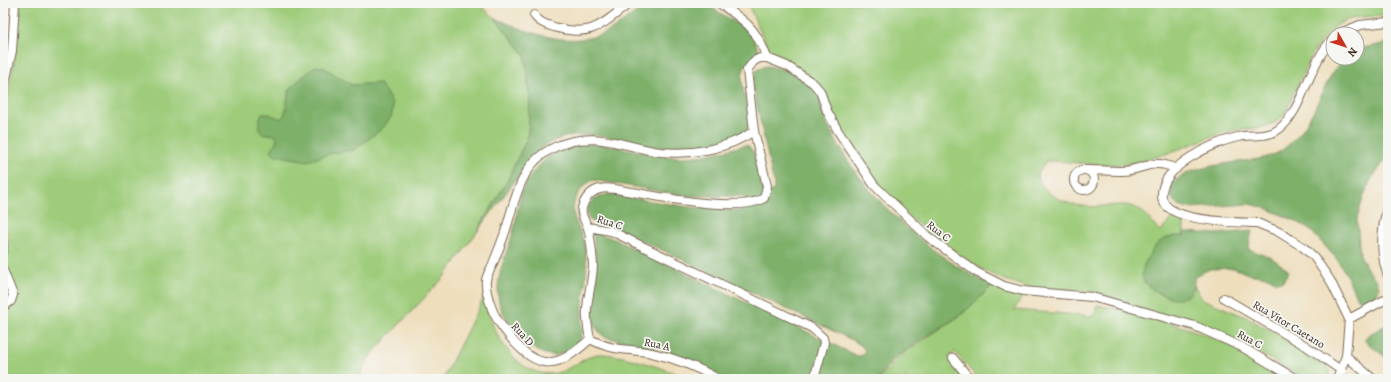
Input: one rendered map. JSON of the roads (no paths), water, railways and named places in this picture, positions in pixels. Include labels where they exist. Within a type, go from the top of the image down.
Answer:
[{"type":"street","points":[[3,92],[12,50],[16,3]]},
{"type":"street","points":[[534,15],[540,22],[565,30],[587,30],[607,22],[630,3]]},
{"type":"street","points":[[590,339],[587,308],[592,282],[593,263],[588,227],[583,218],[582,210],[583,203],[593,192],[600,189],[609,188],[694,202],[743,203],[759,201],[764,198],[767,186],[754,131],[747,70],[754,61],[760,58],[767,58],[760,40],[752,27],[719,3]]},
{"type":"street","points":[[1360,26],[1388,22]]},
{"type":"street","points":[[1325,50],[1318,59],[1291,115],[1280,128],[1268,134],[1247,135],[1225,141],[1206,149],[1176,169],[1168,177],[1163,190],[1163,200],[1167,206],[1177,213],[1190,217],[1257,223],[1267,226],[1295,242],[1314,257],[1349,319],[1346,356],[1338,379]]},
{"type":"street","name":"Rua C","points":[[767,58],[787,66],[813,83],[820,91],[827,111],[838,131],[874,185],[927,236],[976,272],[1004,286],[1023,291],[1092,297],[1194,326],[1242,347],[1296,379]]},
{"type":"street","name":"Rua D","points":[[590,339],[578,350],[559,361],[551,363],[535,360],[518,347],[499,322],[488,296],[486,280],[504,236],[519,186],[533,163],[552,148],[575,140],[602,139],[661,152],[696,152],[727,145],[754,131]]},
{"type":"street","points":[[1087,170],[1122,171],[1154,163],[1165,164],[1176,169]]},
{"type":"street","points":[[1388,206],[1383,222],[1382,257],[1388,276]]},
{"type":"street","name":"Rua C","points":[[588,227],[611,231],[699,275],[774,309],[819,334],[823,338],[824,347],[814,379]]},
{"type":"street","points":[[3,242],[3,251]]},
{"type":"street","points":[[3,270],[13,295],[11,301],[3,307]]},
{"type":"street","name":"Rua Vitor Caetano","points":[[1224,298],[1306,346],[1342,371]]},
{"type":"street","points":[[1349,319],[1388,298]]},
{"type":"street","name":"Rua A","points":[[590,339],[611,348],[652,353],[675,359],[718,379]]},
{"type":"street","points":[[1346,356],[1373,379]]},
{"type":"street","points":[[953,358],[970,379]]}]
